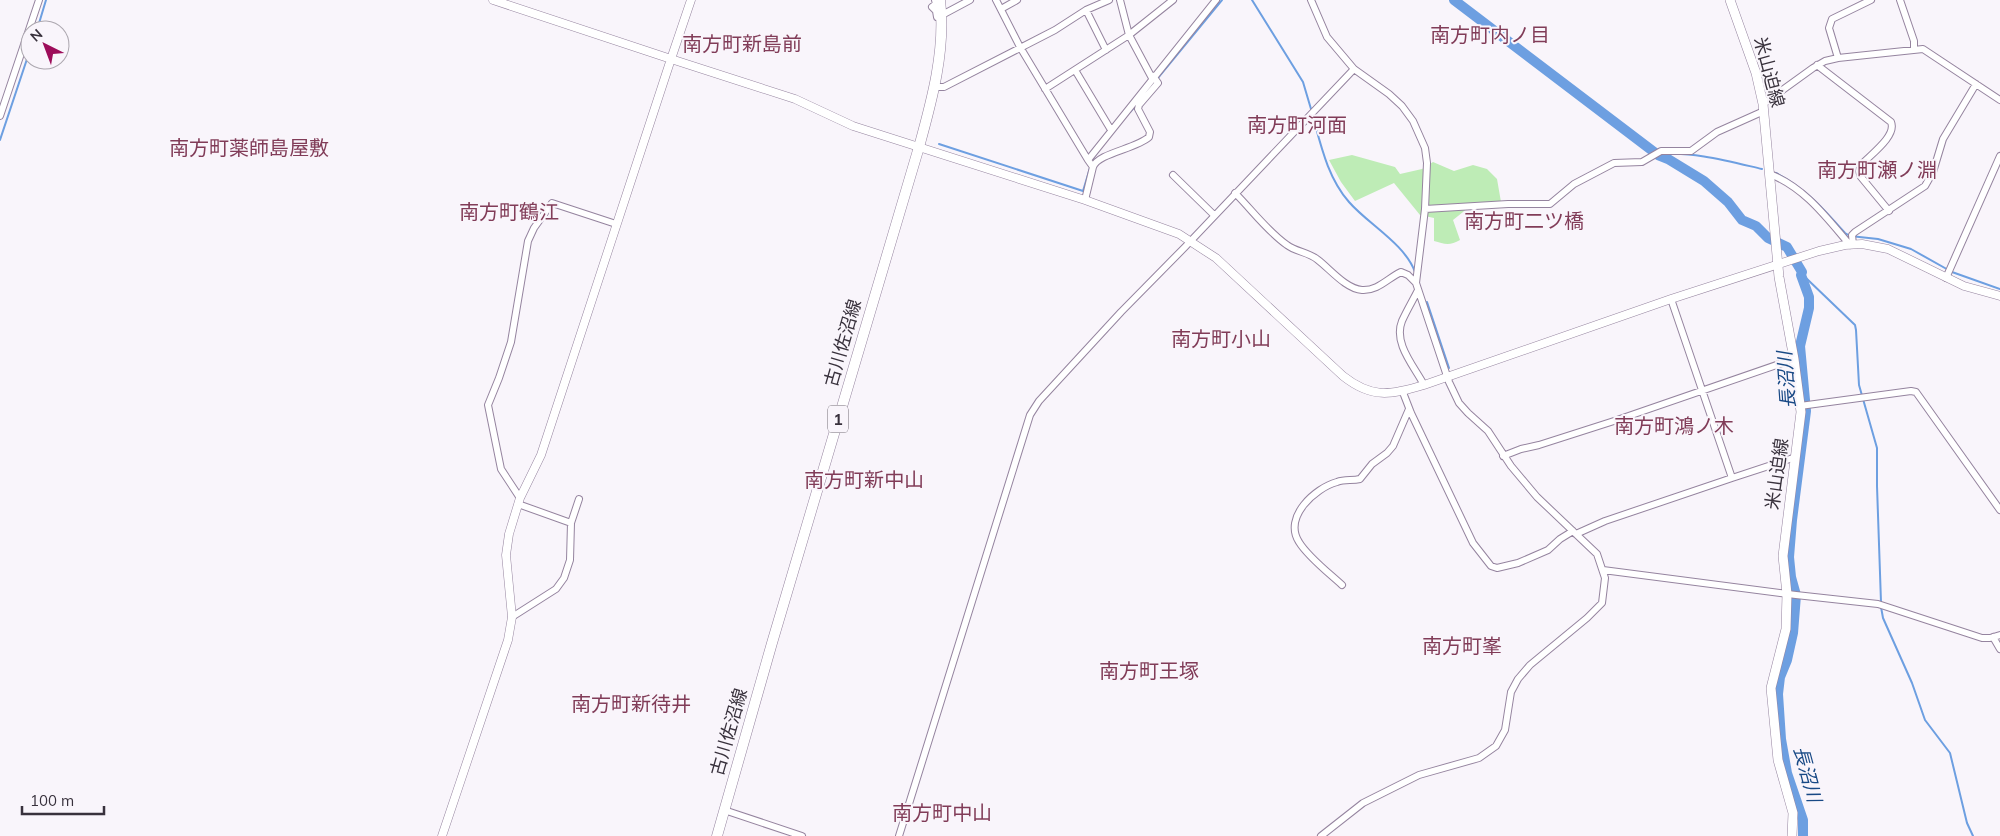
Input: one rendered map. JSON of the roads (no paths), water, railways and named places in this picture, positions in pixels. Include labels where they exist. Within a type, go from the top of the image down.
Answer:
[{"type":"main road","name":"古川佐沼線","points":[[717,836],[870,308],[920,147],[938,61],[942,15],[940,0]]},
{"type":"main road","name":"米山迫線","points":[[1730,0],[1756,72],[1764,107],[1778,265],[1804,405],[1783,556],[1787,594],[1786,629],[1773,680],[1771,696],[1778,760],[1793,813],[1792,836]]},
{"type":"street","points":[[0,116],[39,0]]},
{"type":"street","points":[[493,0],[795,99],[853,126],[1085,200],[1168,229],[1191,240],[1216,258],[1343,376],[1360,388],[1370,392],[1390,394],[1424,385],[1671,299],[1852,240],[1863,226],[1925,186],[1932,172],[1943,139],[1976,84]]},
{"type":"street","points":[[442,836],[508,640],[512,617],[506,555],[512,521],[519,501],[541,455],[691,0]]},
{"type":"street","points":[[935,0],[932,7],[937,14],[938,61]]},
{"type":"street","points":[[942,15],[970,0]]},
{"type":"street","points":[[996,0],[1020,47],[1090,164]]},
{"type":"street","points":[[1001,9],[1017,0]]},
{"type":"street","points":[[934,87],[944,87],[1055,30],[1086,10],[1109,0]]},
{"type":"street","points":[[1090,164],[1139,144],[1149,137],[1150,132],[1138,109],[1139,105],[1158,83],[1129,35],[1120,0]]},
{"type":"street","points":[[1046,89],[1129,35],[1173,0]]},
{"type":"street","points":[[1085,200],[1090,164],[1111,130],[1216,0]]},
{"type":"street","points":[[1311,0],[1327,37],[1354,68],[1396,100],[1408,114],[1418,130],[1427,156],[1417,286],[1402,323],[1401,341],[1404,351],[1424,385]]},
{"type":"street","points":[[1838,58],[1829,28],[1832,19],[1871,0]]},
{"type":"street","points":[[1900,0],[1914,41],[1914,50]]},
{"type":"street","points":[[1086,10],[1106,50]]},
{"type":"street","points":[[1424,209],[1508,204],[1550,204],[1574,184],[1614,163],[1642,162],[1655,153],[1667,150],[1691,151],[1717,132],[1764,107],[1818,65],[1838,58],[1923,49],[1999,98]]},
{"type":"street","points":[[1818,65],[1892,122],[1893,128],[1890,136],[1861,165],[1859,171],[1889,211]]},
{"type":"street","points":[[899,836],[1030,414],[1070,366],[1354,68]]},
{"type":"street","points":[[1075,70],[1111,130]]},
{"type":"street","points":[[1948,273],[2000,156]]},
{"type":"street","points":[[1770,174],[1794,186],[1852,240],[1888,249],[1948,273],[1969,288],[2000,296]]},
{"type":"street","points":[[1173,175],[1214,215]]},
{"type":"street","points":[[1235,193],[1289,247],[1313,256],[1354,288],[1362,290],[1378,286],[1400,272],[1408,275],[1417,286],[1448,377],[1459,403],[1488,431],[1504,456],[1537,497],[1597,554],[1605,578],[1602,603],[1587,618],[1530,665],[1514,686],[1505,730],[1496,746],[1479,758],[1419,775],[1386,790],[1363,803],[1320,836]]},
{"type":"street","points":[[571,523],[519,501],[501,469],[488,405],[511,342],[531,234],[552,203],[616,224]]},
{"type":"street","points":[[1671,299],[1732,478]]},
{"type":"street","points":[[1504,456],[1526,447],[1614,421],[1794,359]]},
{"type":"street","points":[[1804,405],[1910,391],[1916,392],[2000,510]]},
{"type":"street","points":[[1404,395],[1473,543],[1491,566],[1497,568],[1518,563],[1548,550],[1560,539],[1575,532],[1796,457]]},
{"type":"street","points":[[1342,585],[1298,541],[1294,526],[1295,521],[1301,508],[1308,500],[1334,483],[1360,479],[1372,464],[1387,453],[1393,446],[1398,430],[1409,409]]},
{"type":"street","points":[[512,617],[556,589],[564,578],[570,560],[571,523],[579,499]]},
{"type":"street","points":[[1603,570],[1880,604],[1982,638],[2000,634]]},
{"type":"street","points":[[1993,637],[2000,649]]},
{"type":"street","points":[[724,810],[802,836]]},
{"type":"waterway","points":[[40,20],[46,0]]},
{"type":"waterway","points":[[1157,79],[1222,0]]},
{"type":"waterway","points":[[1252,0],[1303,82],[1311,109]]},
{"type":"waterway","name":"長沼川","points":[[1454,0],[1658,155],[1704,181],[1728,202],[1742,220],[1756,226],[1768,238],[1787,247],[1802,272],[1801,275],[1809,297],[1809,308],[1800,346],[1806,411],[1789,557],[1791,577],[1796,595],[1793,633],[1787,660],[1780,677],[1778,694],[1781,739],[1787,773],[1803,820],[1803,836]]},
{"type":"waterway","points":[[0,140],[23,70]]},
{"type":"waterway","points":[[1130,112],[1137,104]]},
{"type":"waterway","points":[[1313,117],[1330,172],[1342,193],[1357,210],[1395,243],[1410,262],[1415,272]]},
{"type":"waterway","points":[[939,144],[1083,191],[1090,168]]},
{"type":"waterway","points":[[1658,155],[1697,155],[1762,169]]},
{"type":"waterway","points":[[1776,173],[1805,192],[1850,236],[1878,239],[1911,249],[1952,272],[2000,289]]},
{"type":"waterway","points":[[1802,272],[1855,325],[1859,385],[1877,448],[1881,602]]},
{"type":"waterway","points":[[1427,302],[1449,368]]},
{"type":"waterway","points":[[1881,607],[1883,618],[1912,683],[1925,720],[1950,753],[1967,823],[1973,836]]},
{"type":"district","name":"南方町内ノ目","points":[[1490,35]]},
{"type":"district","name":"南方町新島前","points":[[742,44]]},
{"type":"district","name":"南方町河面","points":[[1297,125]]},
{"type":"district","name":"南方町薬師島屋敷","points":[[249,148]]},
{"type":"district","name":"南方町瀬ノ淵","points":[[1877,170]]},
{"type":"district","name":"南方町鶴江","points":[[509,212]]},
{"type":"district","name":"南方町二ツ橋","points":[[1524,221]]},
{"type":"district","name":"南方町小山","points":[[1221,339]]},
{"type":"district","name":"南方町鴻ノ木","points":[[1674,426]]},
{"type":"district","name":"南方町新中山","points":[[864,480]]},
{"type":"district","name":"南方町峯","points":[[1462,646]]},
{"type":"district","name":"南方町王塚","points":[[1149,671]]},
{"type":"district","name":"南方町新待井","points":[[631,704]]},
{"type":"district","name":"南方町中山","points":[[942,813]]}]
